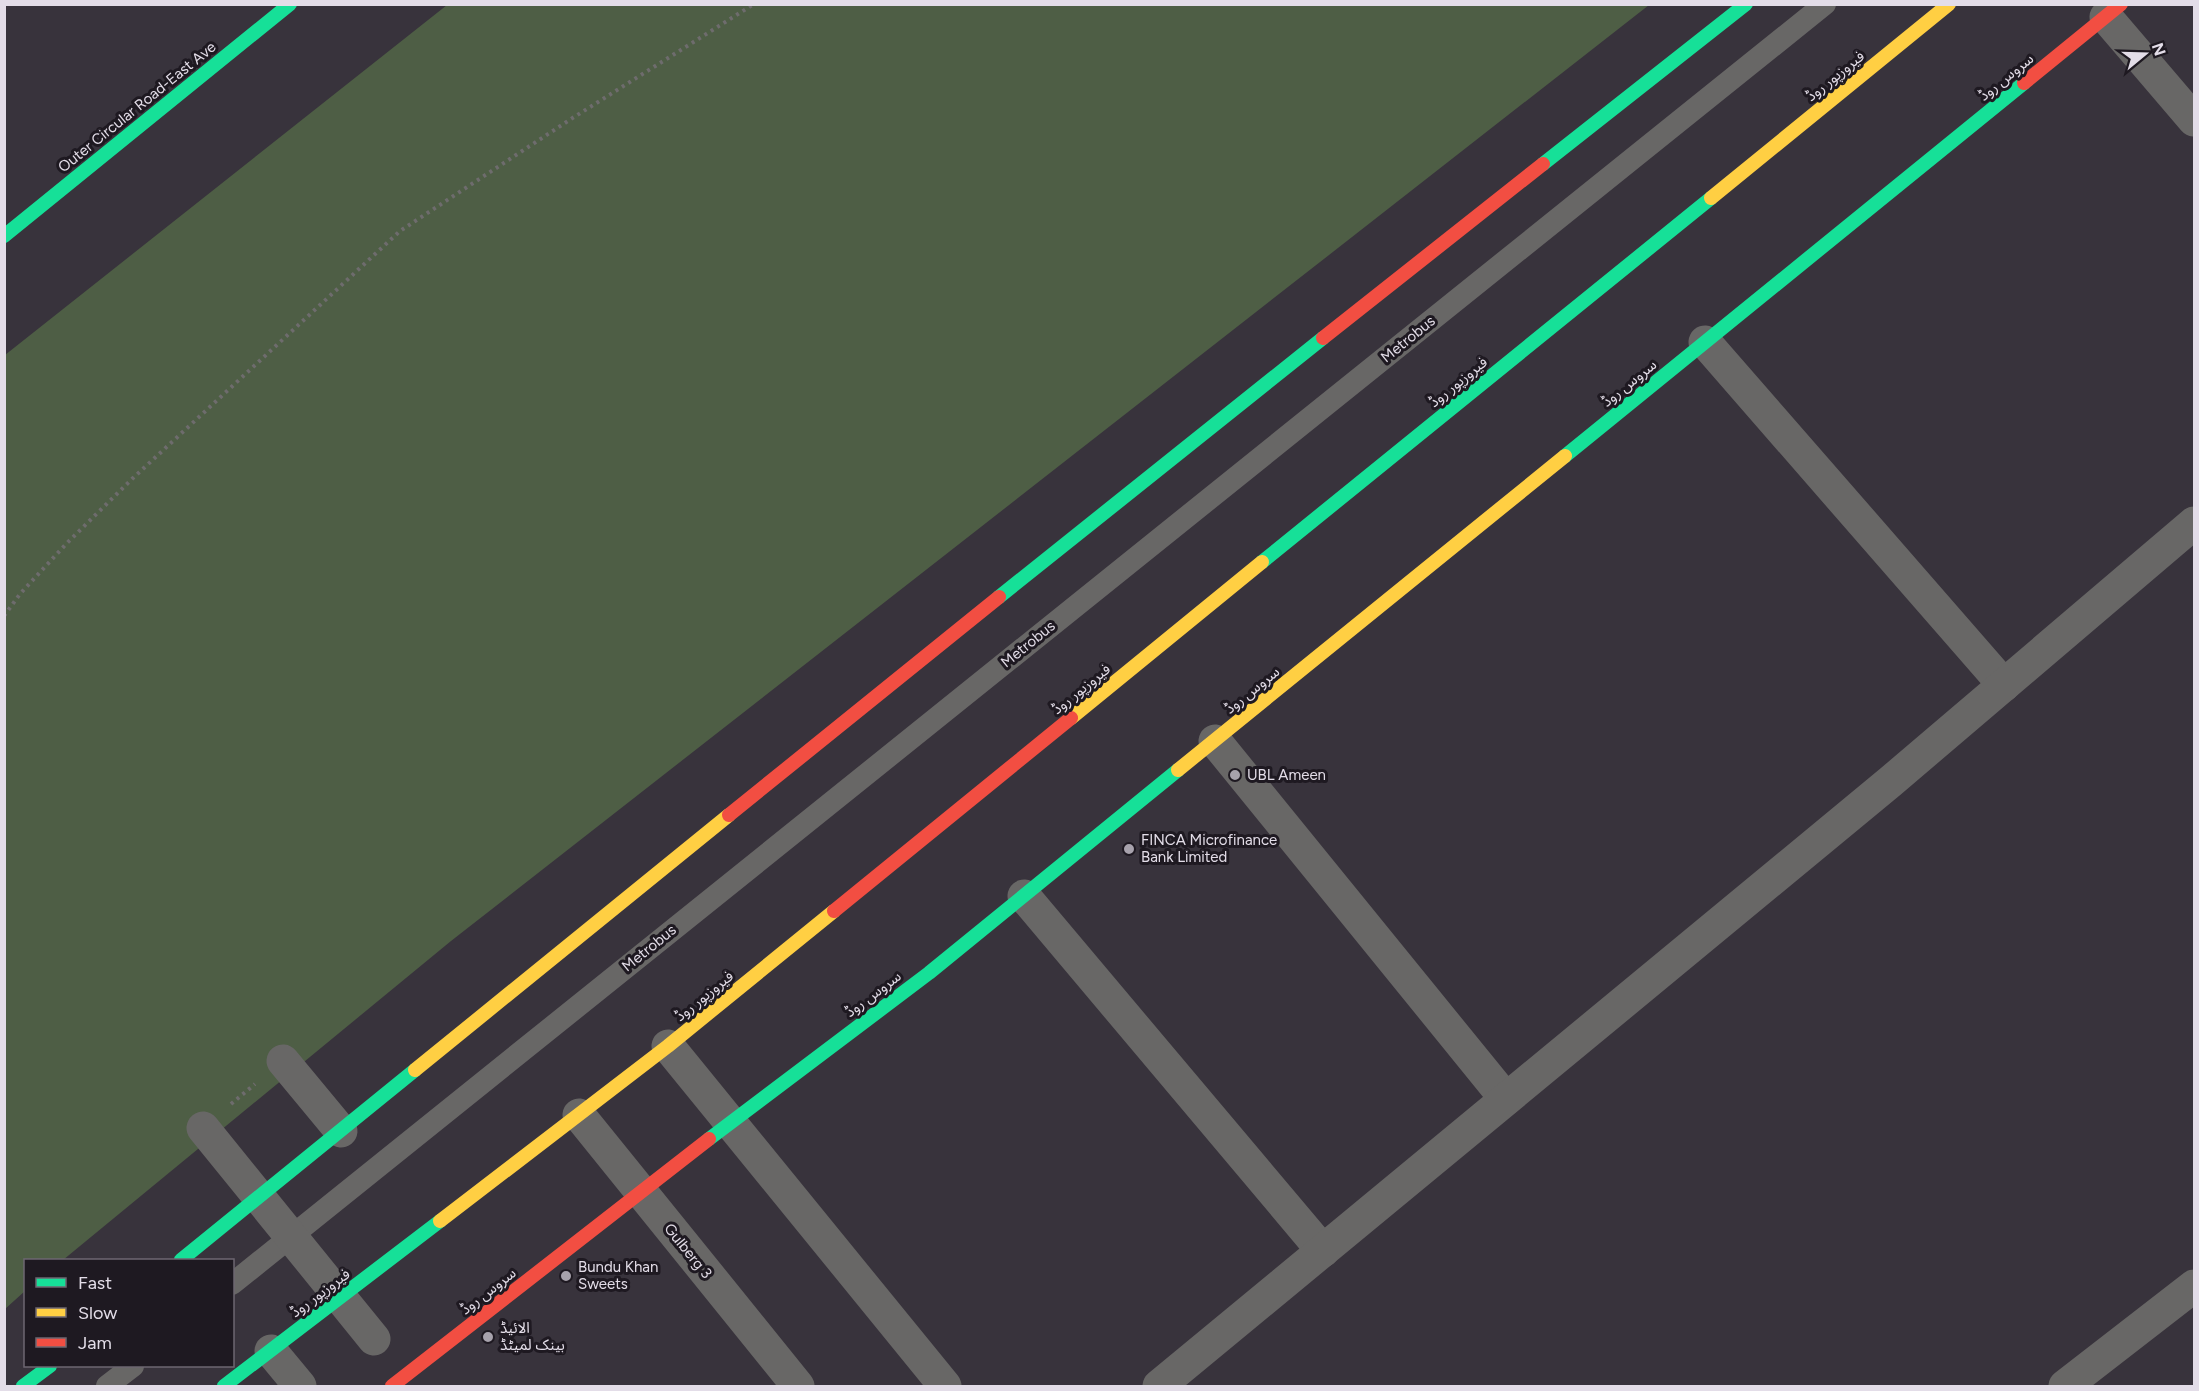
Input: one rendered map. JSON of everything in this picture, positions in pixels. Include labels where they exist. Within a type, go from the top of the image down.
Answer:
[{"type":"main road","name":"Outer Circular Road-East Ave","points":[[4,236],[290,4]]},
{"type":"main road","points":[[183,1259],[1139,483],[1746,4]]},
{"type":"main road","name":"فیروزپور روڈ","points":[[224,1386],[668,1046],[1949,4]]},
{"type":"main road","name":"سروس روڈ","points":[[392,1386],[730,1122],[929,973],[2113,11]]},
{"type":"main road","points":[[23,1386],[47,1367]]},
{"type":"street","points":[[2113,11],[2194,120]]},
{"type":"street","points":[[1706,342],[2004,685]]},
{"type":"street","points":[[1159,1386],[2004,685],[2194,522]]},
{"type":"street","points":[[1215,741],[1506,1099]]},
{"type":"street","points":[[1024,896],[1323,1251]]},
{"type":"street","points":[[668,1046],[945,1386]]},
{"type":"street","points":[[283,1061],[341,1131]]},
{"type":"street","name":"Gulberg 3","points":[[579,1115],[798,1386]]},
{"type":"street","points":[[203,1128],[374,1339]]},
{"type":"street","points":[[2065,1386],[2194,1286]]},
{"type":"street","points":[[271,1351],[300,1386]]},
{"type":"lane","name":"Metrobus","points":[[234,1282],[1825,4]]},
{"type":"lane","points":[[107,1386],[131,1367]]},
{"type":"path","points":[[4,616],[20,594],[67,543],[132,479],[400,231],[571,119],[754,4]]},
{"type":"path","points":[[203,1128],[283,1061]]},
{"type":"green space","points":[[447,5],[1649,5],[451,941],[64,1259],[24,1259],[24,1292],[5,1309],[5,355]]},
{"type":"traffic: fast","points":[[4,236],[290,4]]},
{"type":"traffic: fast","points":[[1543,164],[1746,4]]},
{"type":"traffic: fast","points":[[1565,456],[2024,83]]},
{"type":"traffic: fast","points":[[1262,562],[1711,198]]},
{"type":"traffic: fast","points":[[999,597],[1323,338]]},
{"type":"traffic: fast","points":[[709,1139],[929,973],[1178,770]]},
{"type":"traffic: fast","points":[[182,1259],[415,1070]]},
{"type":"traffic: fast","points":[[224,1386],[440,1221]]},
{"type":"traffic: fast","points":[[23,1386],[49,1367]]},
{"type":"traffic: slow","points":[[1711,198],[1949,4]]},
{"type":"traffic: slow","points":[[1178,770],[1565,456]]},
{"type":"traffic: slow","points":[[1071,718],[1262,562]]},
{"type":"traffic: slow","points":[[415,1070],[729,815]]},
{"type":"traffic: slow","points":[[440,1221],[668,1046],[834,911]]},
{"type":"traffic: jam","points":[[2024,83],[2121,4]]},
{"type":"traffic: jam","points":[[1323,338],[1543,164]]},
{"type":"traffic: jam","points":[[729,815],[999,597]]},
{"type":"traffic: jam","points":[[834,911],[1071,718]]},
{"type":"traffic: jam","points":[[392,1386],[709,1139]]},
{"type":"place","name":"UBL Ameen","points":[[1235,775]]},
{"type":"place","name":"FINCA Microfinance Bank Limited","points":[[1129,849]]},
{"type":"place","name":"Bundu Khan Sweets","points":[[566,1276]]},
{"type":"place","name":"الائیڈ بینک لمیٹڈ","points":[[488,1337]]}]
